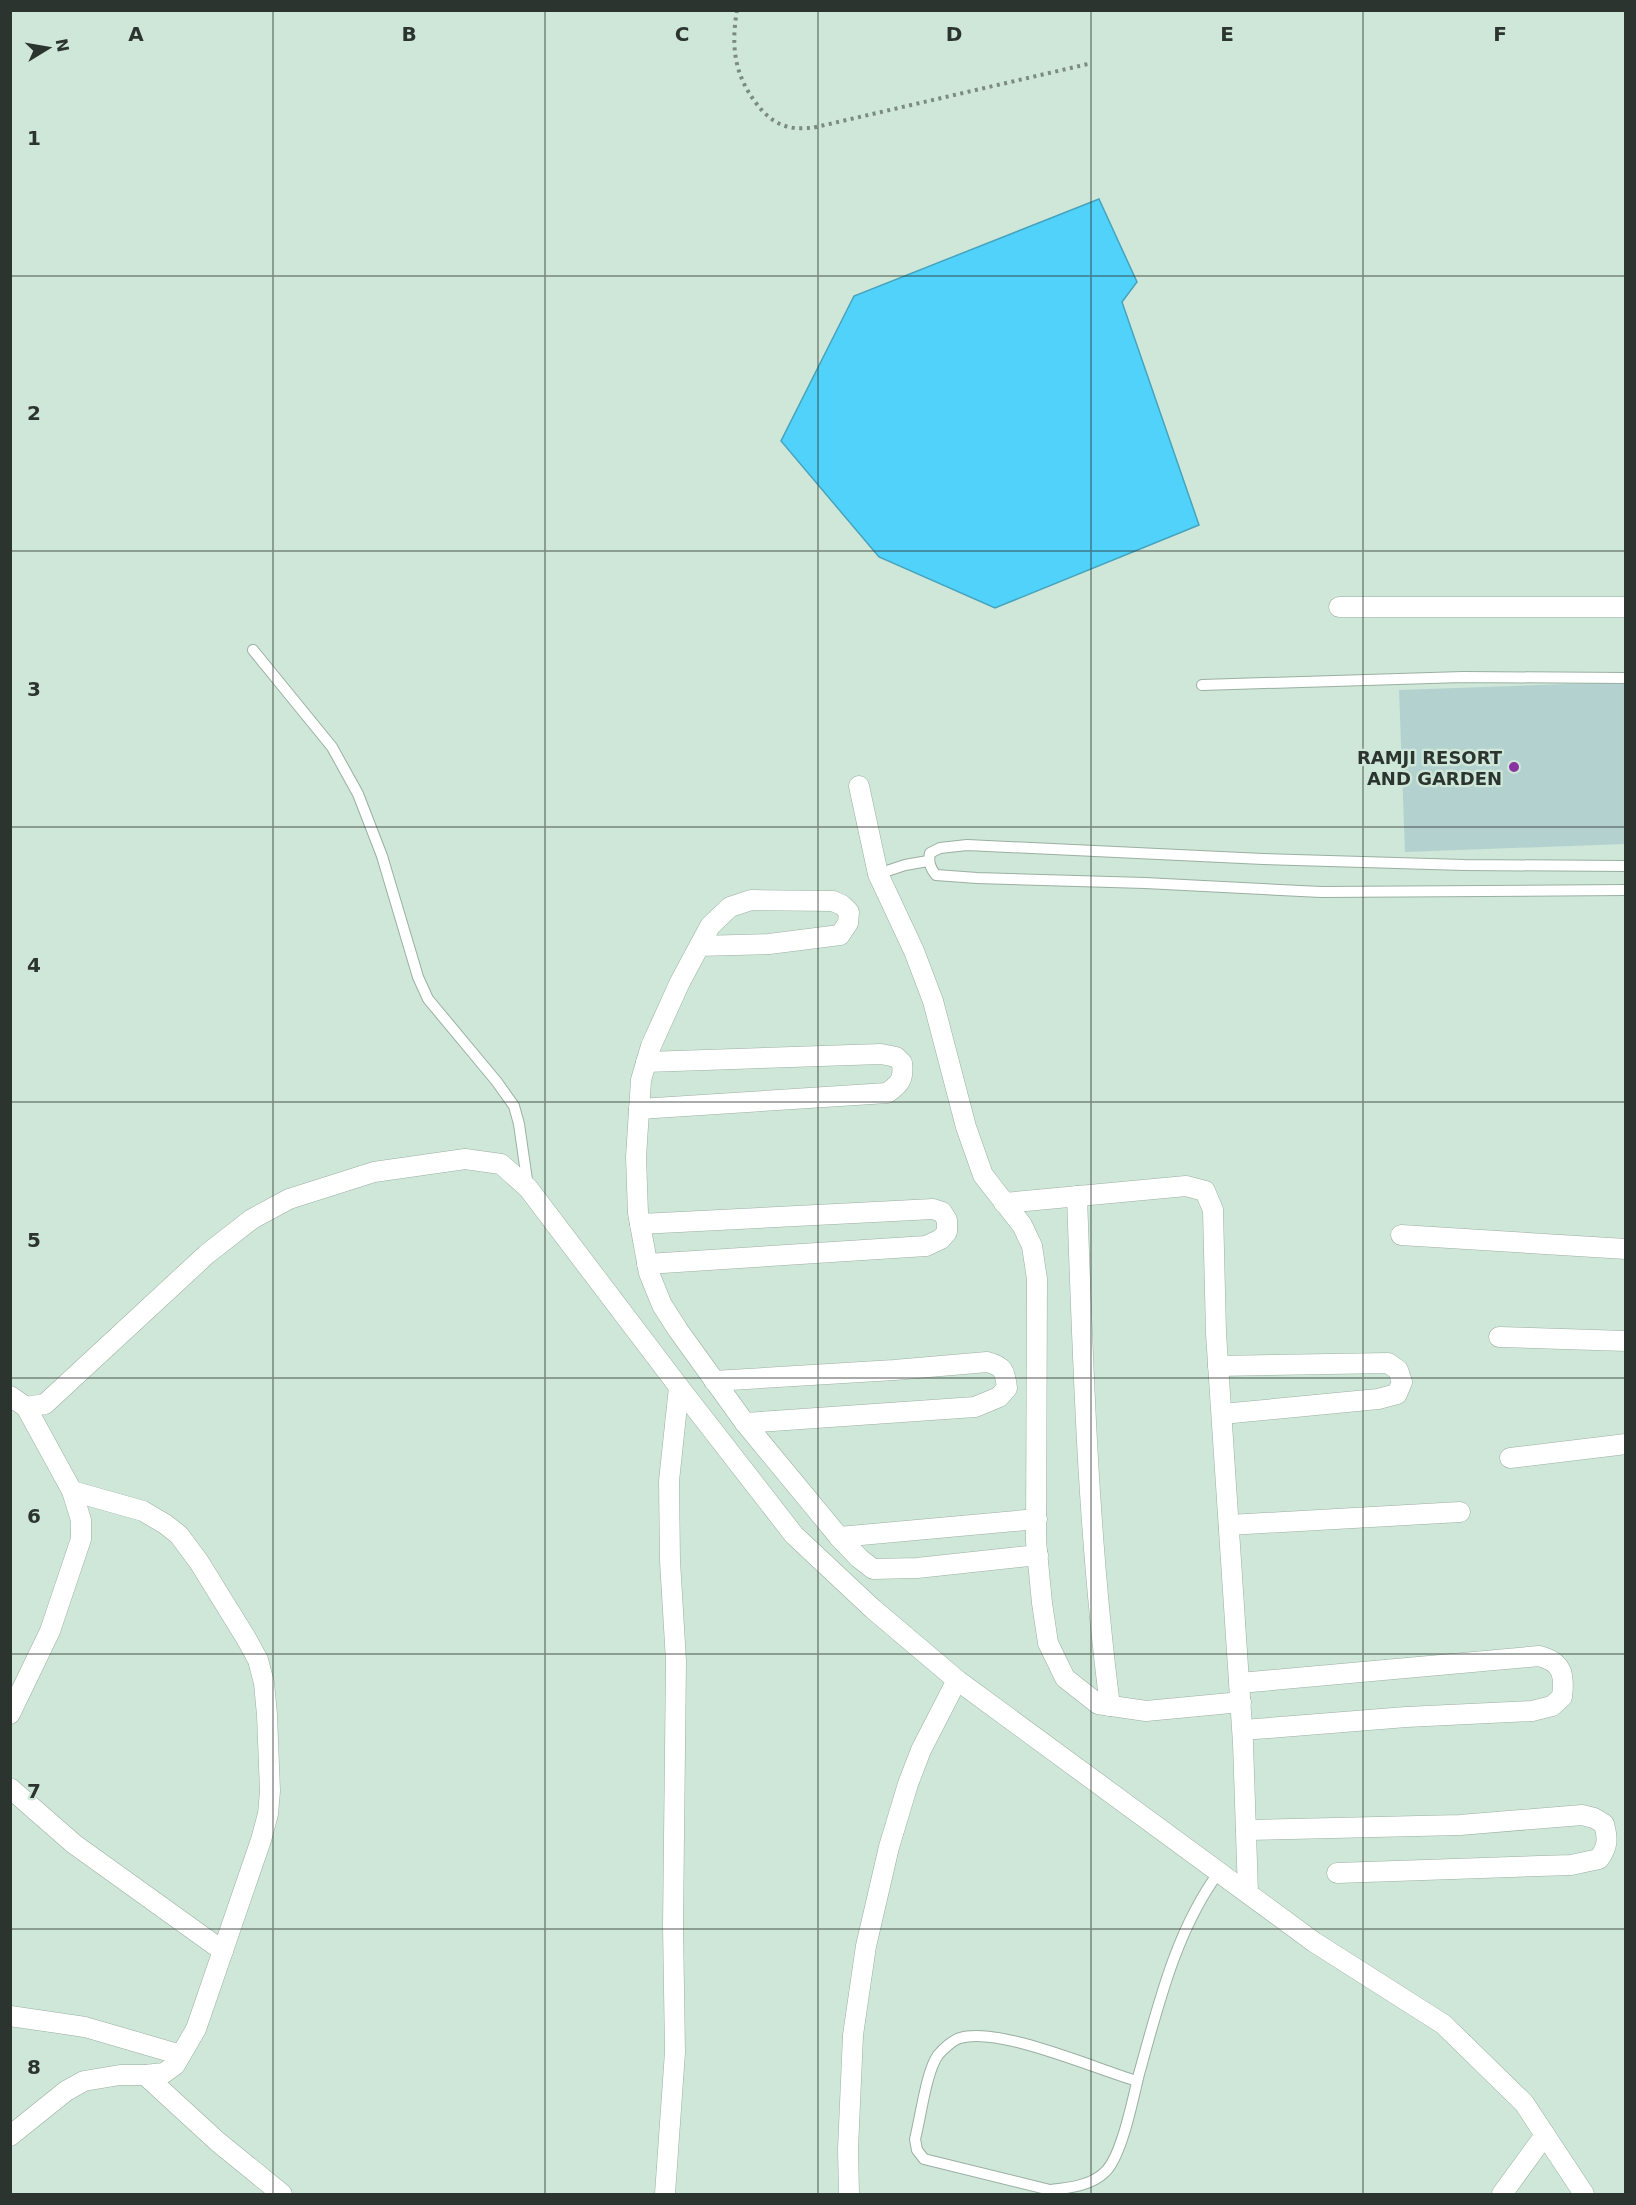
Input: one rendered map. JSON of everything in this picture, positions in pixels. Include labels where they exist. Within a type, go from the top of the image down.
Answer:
[{"type":"street","points":[[1339,607],[1626,607]]},
{"type":"street","points":[[859,786],[878,874],[914,951],[933,1001],[966,1127],[983,1175],[1022,1225],[1032,1246],[1037,1279],[1038,1555],[1048,1643],[1065,1678],[1098,1704],[1146,1711],[1241,1702]]},
{"type":"street","points":[[699,946],[769,944],[840,935],[848,923],[849,912],[842,905],[833,901],[751,900],[730,908],[710,926],[699,946],[662,1021],[641,1080],[636,1156],[640,1224],[647,1264],[662,1305],[745,1423],[839,1537],[873,1569],[927,1567],[1038,1555]]},
{"type":"street","points":[[639,1109],[887,1093],[899,1084],[904,1074],[902,1063],[896,1057],[881,1054],[646,1062]]},
{"type":"street","points":[[18,1402],[45,1404],[52,1399],[207,1254],[252,1219],[289,1198],[374,1172],[465,1159],[501,1164],[528,1188],[794,1534],[873,1609],[957,1680],[1314,1942],[1443,2024],[1524,2103],[1584,2194]]},
{"type":"street","points":[[1004,1203],[1186,1186],[1205,1191],[1213,1210],[1218,1366],[1243,1730],[1248,1893]]},
{"type":"street","points":[[1077,1196],[1086,1449],[1098,1619],[1110,1706]]},
{"type":"street","points":[[640,1224],[933,1209],[942,1212],[947,1221],[947,1232],[941,1239],[926,1246],[647,1264]]},
{"type":"street","points":[[1401,1235],[1626,1249]]},
{"type":"street","points":[[1499,1337],[1626,1341]]},
{"type":"street","points":[[714,1381],[987,1362],[998,1365],[1005,1374],[1007,1388],[999,1397],[975,1407],[745,1423]]},
{"type":"street","points":[[1218,1366],[1388,1363],[1398,1370],[1402,1382],[1397,1394],[1378,1399],[1222,1414]]},
{"type":"street","points":[[665,2194],[675,2052],[673,1926],[676,1661],[670,1561],[669,1481],[679,1387]]},
{"type":"street","points":[[10,1714],[50,1631],[81,1539],[81,1520],[72,1491],[18,1402]]},
{"type":"street","points":[[1510,1458],[1626,1444]]},
{"type":"street","points":[[10,2136],[66,2091],[84,2081],[120,2074],[164,2073],[175,2065],[196,2029],[268,1814],[270,1791],[264,1683],[258,1660],[246,1638],[199,1562],[179,1535],[143,1511],[72,1491]]},
{"type":"street","points":[[1229,1525],[1460,1512]]},
{"type":"street","points":[[839,1537],[1037,1519]]},
{"type":"street","points":[[1240,1683],[1539,1656],[1553,1660],[1560,1668],[1564,1683],[1562,1697],[1552,1706],[1532,1711],[1243,1730]]},
{"type":"street","points":[[849,2194],[848,2149],[853,2035],[866,1946],[889,1847],[908,1784],[921,1750],[957,1680]]},
{"type":"street","points":[[10,1788],[74,1844],[223,1951]]},
{"type":"street","points":[[1246,1830],[1460,1825],[1582,1815],[1604,1824],[1607,1836],[1607,1847],[1599,1859],[1571,1865],[1337,1873]]},
{"type":"street","points":[[10,2016],[85,2027],[181,2055]]},
{"type":"street","points":[[145,2075],[218,2142],[282,2194]]},
{"type":"street","points":[[1502,2194],[1545,2135]]},
{"type":"lane","points":[[253,650],[332,747],[358,794],[382,856],[418,977],[428,999],[497,1082],[513,1106],[519,1124],[528,1188]]},
{"type":"lane","points":[[1202,685],[1464,677],[1626,678]]},
{"type":"lane","points":[[1626,866],[1475,865],[1263,859],[967,845],[940,848],[930,853],[928,861],[936,875],[977,878],[1145,883],[1321,892],[1626,890]]},
{"type":"lane","points":[[878,874],[905,865],[928,861]]},
{"type":"lane","points":[[1137,2081],[1036,2047],[990,2036],[972,2035],[957,2038],[940,2053],[932,2066],[915,2139],[917,2150],[924,2159],[1050,2190],[1070,2188],[1093,2180],[1106,2172],[1114,2159],[1169,1977],[1186,1930],[1201,1896],[1219,1872]]},
{"type":"path","points":[[737,10],[734,30],[736,62],[744,86],[765,115],[788,127],[812,128],[1089,64]]},
{"type":"water","points":[[1099,199],[1137,282],[1122,302],[1199,525],[995,608],[879,557],[781,441],[854,296]]},
{"type":"building","name":"RAMJI RESORT AND GARDEN","points":[[1626,682],[1626,844],[1405,852],[1399,690]]},
{"type":"place","name":"RAMJI RESORT AND GARDEN","points":[[1514,767]]}]
